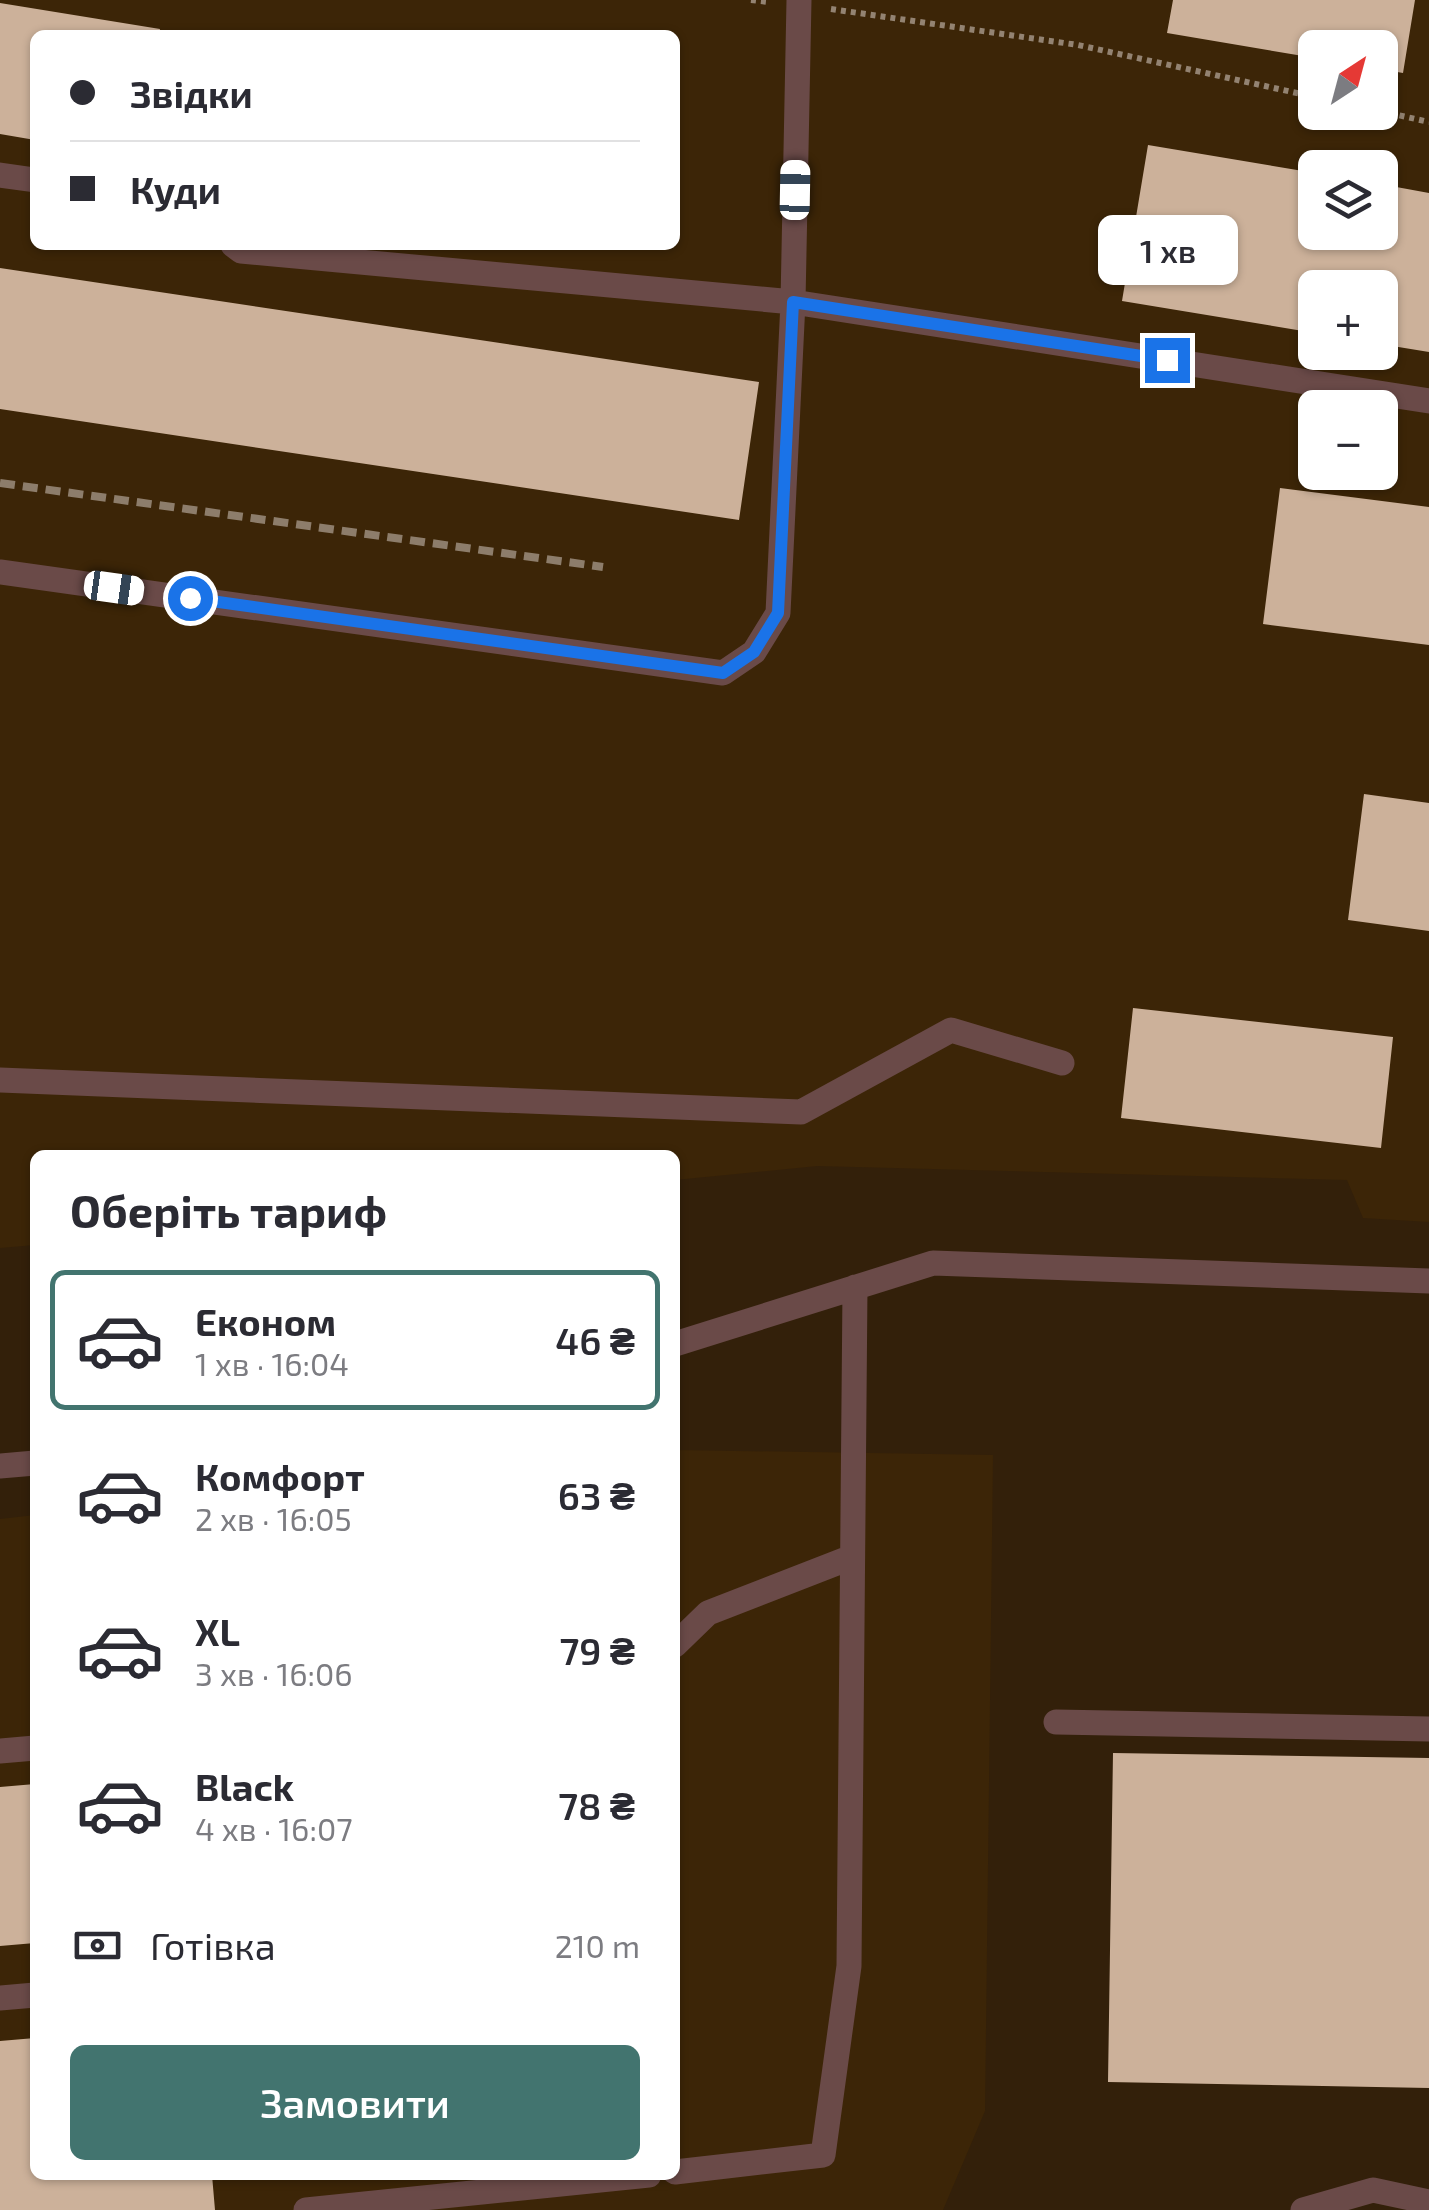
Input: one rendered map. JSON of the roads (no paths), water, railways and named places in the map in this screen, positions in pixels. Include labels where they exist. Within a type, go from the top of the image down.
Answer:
[{"type":"lane","points":[[0,572],[723,673],[754,652],[778,613],[793,302],[799,2]]},
{"type":"lane","points":[[0,176],[30,179]]},
{"type":"lane","points":[[240,250],[793,302],[1429,401]]},
{"type":"lane","points":[[0,1080],[801,1112],[951,1030],[1062,1063]]},
{"type":"lane","points":[[680,1342],[933,1263],[1429,1280]]},
{"type":"lane","points":[[680,2171],[823,2155],[850,1966],[854,1287]]},
{"type":"lane","points":[[0,1466],[30,1463]]},
{"type":"lane","points":[[680,1640],[708,1613],[852,1558]]},
{"type":"lane","points":[[1056,1722],[1429,1729]]},
{"type":"lane","points":[[0,1752],[30,1749]]},
{"type":"lane","points":[[0,1998],[30,1995]]},
{"type":"lane","points":[[306,2210],[600,2180]]},
{"type":"lane","points":[[1302,2210],[1373,2190],[1429,2202]]},
{"type":"railway","points":[[0,483],[603,567]]}]
